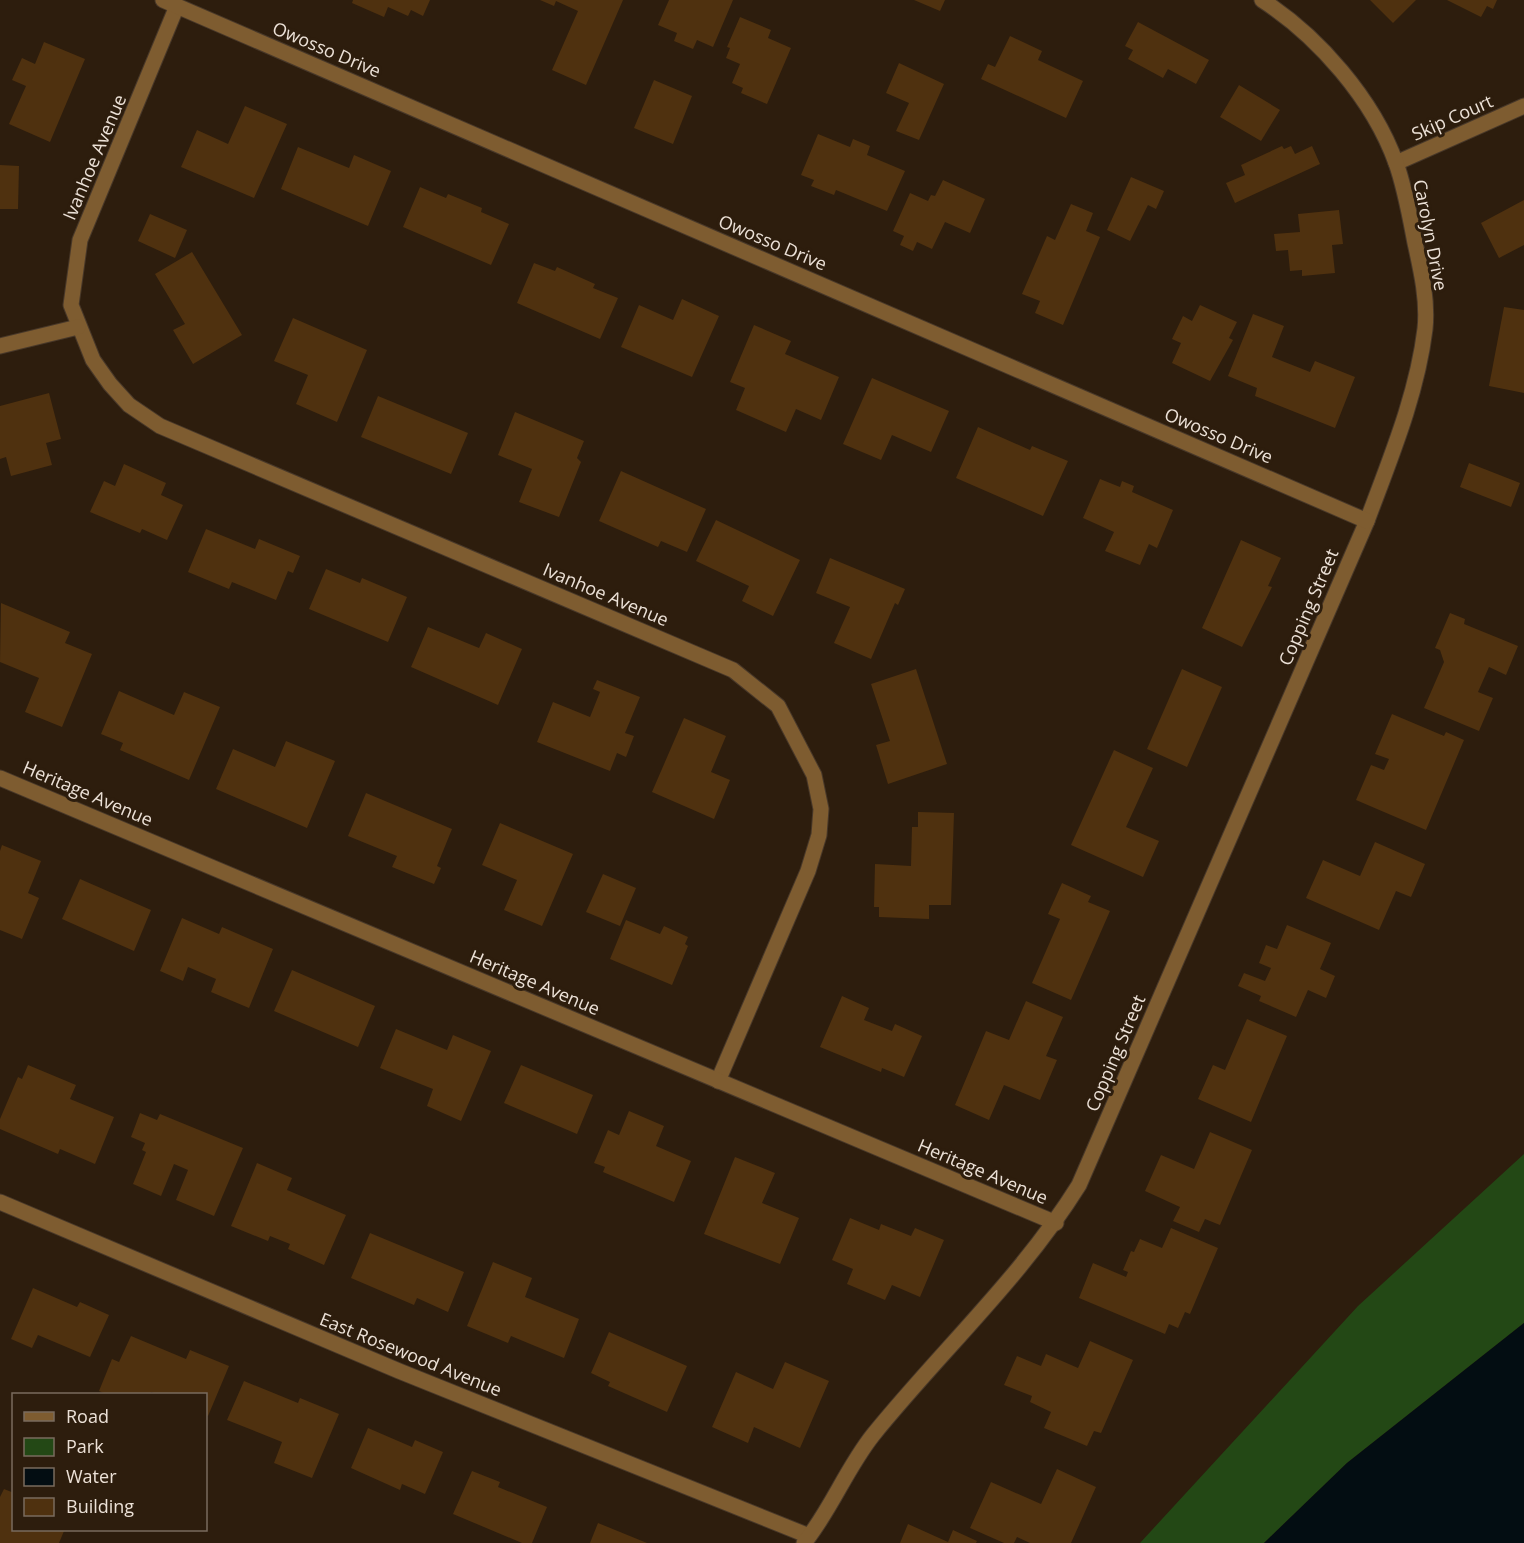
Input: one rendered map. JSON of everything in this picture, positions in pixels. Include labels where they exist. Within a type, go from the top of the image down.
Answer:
[{"type":"street","name":"Carolyn Drive","points":[[1262,0],[1319,48],[1346,75],[1372,115],[1396,163],[1420,266],[1425,329],[1405,414],[1367,520]]},
{"type":"street","name":"Ivanhoe Avenue","points":[[170,3],[80,240],[71,305],[93,360],[129,405],[160,426],[734,670],[778,706],[813,775],[821,809],[819,835],[808,871],[718,1081]]},
{"type":"street","name":"Owosso Drive","points":[[170,3],[1367,520]]},
{"type":"street","name":"Skip Court","points":[[1396,163],[1524,106]]},
{"type":"street","points":[[0,346],[78,327]]},
{"type":"street","name":"Copping Street","points":[[806,1540],[846,1472],[872,1436],[972,1325],[1056,1223],[1079,1185],[1367,520]]},
{"type":"street","name":"Heritage Avenue","points":[[0,778],[1056,1223]]},
{"type":"street","name":"East Rosewood Avenue","points":[[0,1202],[806,1540]]},
{"type":"green space","points":[[1524,1154],[1524,1323],[1347,1463],[1264,1543],[1140,1543],[1358,1306]]},
{"type":"water","points":[[1524,1323],[1524,1543],[1264,1543],[1347,1463]]},
{"type":"building","points":[[353,0],[430,0],[423,16],[411,10],[408,16],[388,7],[384,17],[352,3]]},
{"type":"building","points":[[540,0],[623,0],[586,85],[552,70],[578,11],[556,1],[554,6]]},
{"type":"building","points":[[669,0],[733,0],[713,47],[697,40],[693,49],[674,41],[677,33],[658,25]]},
{"type":"building","points":[[914,0],[945,0],[940,11]]},
{"type":"building","points":[[1370,0],[1416,0],[1393,23]]},
{"type":"building","points":[[1447,0],[1497,0],[1493,9],[1487,6],[1481,17]]},
{"type":"building","points":[[740,17],[771,30],[768,38],[791,48],[767,104],[741,93],[743,88],[732,83],[740,64],[726,58],[730,48],[727,47]]},
{"type":"building","points":[[1138,22],[1209,60],[1196,84],[1168,69],[1163,78],[1128,59],[1133,50],[1125,46]]},
{"type":"building","points":[[1010,36],[1042,51],[1038,60],[1083,81],[1066,118],[981,79],[988,64],[995,67]]},
{"type":"building","points":[[44,42],[85,59],[50,142],[9,124],[26,86],[12,80],[22,58],[35,64]]},
{"type":"building","points":[[899,63],[944,84],[919,140],[896,131],[909,103],[886,93]]},
{"type":"building","points":[[654,80],[692,96],[673,144],[634,128]]},
{"type":"building","points":[[1239,85],[1280,110],[1261,141],[1220,117]]},
{"type":"building","points":[[245,106],[287,124],[254,198],[181,167],[197,130],[228,144]]},
{"type":"building","points":[[818,134],[850,147],[853,139],[870,146],[867,155],[905,171],[887,211],[836,190],[834,195],[811,186],[814,180],[801,175]]},
{"type":"building","points":[[1282,146],[1284,149],[1291,146],[1295,154],[1312,146],[1320,164],[1235,203],[1226,183],[1245,175],[1241,165]]},
{"type":"building","points":[[298,147],[349,168],[354,155],[391,171],[368,226],[281,189]]},
{"type":"building","points":[[0,165],[19,166],[18,209],[0,209]]},
{"type":"building","points":[[1131,177],[1164,191],[1156,209],[1148,205],[1130,241],[1107,230]]},
{"type":"building","points":[[943,180],[985,199],[970,233],[945,222],[932,249],[917,242],[913,251],[900,245],[904,236],[893,231],[910,193],[928,201],[931,195],[935,196]]},
{"type":"building","points":[[420,187],[446,198],[448,194],[482,208],[481,212],[509,224],[491,265],[403,227]]},
{"type":"building","points":[[1524,200],[1524,245],[1499,258],[1481,223]]},
{"type":"building","points":[[1071,204],[1093,213],[1086,231],[1100,237],[1063,325],[1035,313],[1040,301],[1022,294],[1047,236],[1055,240]]},
{"type":"building","points":[[1339,210],[1343,244],[1332,245],[1335,273],[1302,276],[1302,270],[1290,271],[1288,250],[1276,251],[1274,234],[1300,232],[1298,214]]},
{"type":"building","points":[[150,214],[187,230],[175,258],[138,241]]},
{"type":"building","points":[[192,252],[242,335],[193,364],[173,330],[185,324],[155,274]]},
{"type":"building","points":[[534,263],[555,271],[557,267],[595,284],[593,288],[618,298],[600,339],[517,303]]},
{"type":"building","points":[[682,299],[719,316],[692,377],[621,347],[639,305],[673,320]]},
{"type":"building","points":[[1200,305],[1237,322],[1229,338],[1233,340],[1210,381],[1172,363],[1181,343],[1172,339],[1183,316],[1192,321]]},
{"type":"building","points":[[1504,307],[1524,310],[1524,393],[1489,386]]},
{"type":"building","points":[[1253,314],[1284,326],[1272,357],[1310,372],[1315,361],[1355,377],[1335,428],[1255,396],[1257,388],[1228,376]]},
{"type":"building","points":[[293,318],[367,350],[337,422],[296,404],[308,375],[274,361]]},
{"type":"building","points":[[754,325],[791,341],[785,354],[839,377],[821,420],[796,409],[786,432],[736,410],[745,388],[730,382]]},
{"type":"building","points":[[872,378],[949,411],[931,452],[892,435],[881,460],[843,444]]},
{"type":"building","points":[[49,393],[61,439],[46,443],[52,465],[11,476],[6,457],[0,459],[0,406]]},
{"type":"building","points":[[378,396],[468,433],[451,474],[361,437]]},
{"type":"building","points":[[515,412],[584,441],[577,458],[581,462],[559,517],[519,502],[532,469],[498,455]]},
{"type":"building","points":[[978,427],[1030,450],[1032,446],[1068,461],[1043,516],[956,478]]},
{"type":"building","points":[[1469,463],[1520,483],[1511,507],[1460,487]]},
{"type":"building","points":[[124,464],[166,483],[161,495],[183,505],[167,540],[142,529],[140,533],[90,512],[104,481],[115,486]]},
{"type":"building","points":[[621,471],[706,509],[687,552],[661,541],[658,547],[599,521]]},
{"type":"building","points":[[1100,479],[1120,487],[1122,481],[1134,486],[1132,492],[1173,510],[1157,548],[1149,544],[1140,565],[1105,551],[1114,532],[1083,518]]},
{"type":"building","points":[[716,520],[800,560],[773,616],[742,601],[749,586],[696,561]]},
{"type":"building","points":[[206,529],[255,549],[259,539],[300,556],[293,573],[288,571],[276,600],[232,582],[229,589],[188,572]]},
{"type":"building","points":[[1241,540],[1281,558],[1268,586],[1272,587],[1242,647],[1202,628]]},
{"type":"building","points":[[830,558],[905,589],[898,605],[895,603],[871,659],[834,643],[850,607],[816,593]]},
{"type":"building","points":[[326,569],[360,583],[362,578],[407,597],[388,642],[309,609]]},
{"type":"building","points":[[1,603],[70,632],[65,643],[92,654],[62,727],[25,712],[39,678],[0,662]]},
{"type":"building","points":[[1450,613],[1465,619],[1464,624],[1518,646],[1506,675],[1489,667],[1478,692],[1493,698],[1479,731],[1424,708],[1444,662],[1440,650],[1435,648]]},
{"type":"building","points":[[428,627],[479,648],[486,633],[522,649],[498,705],[411,667]]},
{"type":"building","points":[[916,669],[947,764],[888,784],[876,745],[890,741],[871,684]]},
{"type":"building","points":[[1182,669],[1222,687],[1187,767],[1147,749]]},
{"type":"building","points":[[597,680],[640,697],[625,733],[634,736],[626,757],[617,753],[610,771],[537,742],[553,702],[590,717],[600,692],[593,689]]},
{"type":"building","points":[[119,691],[174,715],[184,692],[220,707],[189,780],[120,750],[123,743],[101,734]]},
{"type":"building","points":[[1392,714],[1444,736],[1446,732],[1464,740],[1426,830],[1356,800],[1371,765],[1384,770],[1389,759],[1375,754]]},
{"type":"building","points":[[684,718],[726,736],[711,772],[730,780],[714,819],[652,792]]},
{"type":"building","points":[[286,741],[335,761],[307,828],[216,789],[233,749],[275,767]]},
{"type":"building","points":[[1114,750],[1153,768],[1126,827],[1159,841],[1143,877],[1071,845]]},
{"type":"building","points":[[366,793],[452,829],[437,866],[441,868],[434,884],[392,867],[397,856],[348,836]]},
{"type":"building","points":[[918,812],[954,813],[951,905],[929,905],[929,919],[879,917],[879,907],[874,907],[875,864],[911,866],[912,827],[918,827]]},
{"type":"building","points":[[500,823],[573,854],[542,926],[504,910],[517,880],[482,865]]},
{"type":"building","points":[[1375,842],[1425,864],[1411,897],[1396,891],[1379,930],[1306,898],[1323,860],[1360,876]]},
{"type":"building","points":[[2,845],[41,861],[28,893],[39,898],[22,939],[0,930],[0,851]]},
{"type":"building","points":[[603,874],[636,888],[620,926],[586,912]]},
{"type":"building","points":[[80,879],[151,910],[134,951],[62,919]]},
{"type":"building","points":[[1062,883],[1091,896],[1088,902],[1110,911],[1071,1000],[1032,983],[1060,919],[1048,914]]},
{"type":"building","points":[[182,918],[219,934],[222,927],[273,949],[249,1008],[211,992],[216,979],[188,967],[183,981],[160,971]]},
{"type":"building","points":[[626,920],[660,934],[664,926],[688,937],[685,944],[688,946],[672,985],[610,959]]},
{"type":"building","points":[[1287,925],[1331,943],[1320,969],[1335,976],[1326,998],[1308,990],[1296,1017],[1259,1001],[1261,996],[1238,986],[1244,973],[1265,981],[1271,968],[1259,963],[1266,945],[1277,949]]},
{"type":"building","points":[[292,970],[375,1006],[358,1047],[274,1011]]},
{"type":"building","points":[[842,996],[869,1008],[864,1020],[892,1031],[895,1024],[922,1036],[904,1077],[882,1068],[881,1072],[820,1047]]},
{"type":"building","points":[[1026,1001],[1063,1017],[1046,1056],[1057,1060],[1040,1100],[1004,1085],[989,1120],[955,1105],[986,1031],[1009,1040]]},
{"type":"building","points":[[1247,1019],[1287,1036],[1251,1122],[1198,1099],[1213,1065],[1225,1070]]},
{"type":"building","points":[[396,1029],[447,1050],[453,1035],[491,1051],[461,1121],[427,1106],[433,1089],[380,1068]]},
{"type":"building","points":[[28,1065],[76,1085],[70,1099],[114,1117],[95,1164],[60,1149],[58,1154],[0,1129],[0,1119],[18,1077],[22,1079]]},
{"type":"building","points":[[521,1065],[593,1095],[577,1134],[504,1103]]},
{"type":"building","points":[[629,1111],[664,1126],[656,1146],[691,1161],[674,1202],[603,1172],[605,1167],[594,1163],[608,1130],[619,1135]]},
{"type":"building","points":[[140,1113],[157,1120],[160,1114],[243,1148],[214,1216],[176,1200],[188,1170],[174,1164],[161,1196],[133,1184],[146,1152],[142,1150],[145,1143],[131,1137]]},
{"type":"building","points":[[1210,1132],[1252,1150],[1220,1225],[1205,1219],[1199,1232],[1173,1221],[1180,1207],[1145,1191],[1161,1155],[1194,1169]]},
{"type":"building","points":[[735,1157],[775,1173],[762,1203],[799,1218],[780,1264],[704,1234]]},
{"type":"building","points":[[257,1163],[292,1178],[287,1190],[346,1215],[324,1265],[288,1249],[290,1244],[270,1236],[268,1241],[231,1226]]},
{"type":"building","points":[[850,1218],[879,1230],[881,1224],[911,1236],[915,1228],[944,1240],[920,1297],[892,1285],[885,1300],[847,1284],[853,1269],[832,1260]]},
{"type":"building","points":[[1171,1228],[1218,1248],[1190,1314],[1185,1312],[1178,1328],[1169,1324],[1165,1334],[1079,1298],[1093,1263],[1126,1277],[1128,1272],[1123,1270],[1131,1251],[1134,1252],[1140,1239],[1162,1248]]},
{"type":"building","points":[[370,1233],[464,1272],[448,1312],[417,1298],[414,1305],[351,1278]]},
{"type":"building","points":[[493,1262],[532,1278],[525,1297],[579,1319],[564,1358],[511,1336],[508,1343],[467,1326]]},
{"type":"building","points":[[33,1288],[77,1307],[80,1302],[109,1315],[90,1357],[38,1335],[32,1348],[11,1339]]},
{"type":"building","points":[[609,1332],[687,1366],[667,1412],[608,1386],[610,1382],[591,1373]]},
{"type":"building","points":[[131,1336],[186,1359],[190,1350],[229,1366],[208,1416],[207,1393],[104,1393],[99,1391],[112,1359],[119,1362]]},
{"type":"building","points":[[1090,1341],[1133,1360],[1101,1433],[1094,1431],[1087,1446],[1044,1428],[1051,1412],[1030,1402],[1032,1396],[1004,1385],[1017,1356],[1041,1366],[1046,1354],[1078,1368]]},
{"type":"building","points":[[785,1362],[829,1381],[800,1448],[754,1427],[748,1443],[712,1427],[736,1372],[773,1389]]},
{"type":"building","points":[[244,1381],[298,1403],[300,1398],[339,1414],[312,1478],[274,1463],[282,1442],[227,1420]]},
{"type":"building","points":[[368,1428],[412,1447],[415,1440],[443,1452],[425,1494],[402,1484],[400,1490],[351,1468]]},
{"type":"building","points":[[1057,1469],[1096,1487],[1071,1543],[1030,1543],[1017,1537],[1014,1543],[1004,1543],[970,1528],[991,1482],[1041,1504]]},
{"type":"building","points":[[472,1471],[500,1482],[498,1487],[547,1507],[532,1543],[522,1543],[453,1514]]},
{"type":"building","points":[[4,1489],[12,1492],[12,1531],[64,1531],[59,1543],[0,1543],[0,1497]]},
{"type":"building","points":[[598,1523],[647,1543],[590,1543]]},
{"type":"building","points":[[908,1524],[948,1542],[953,1530],[977,1541],[976,1543],[900,1543]]}]
